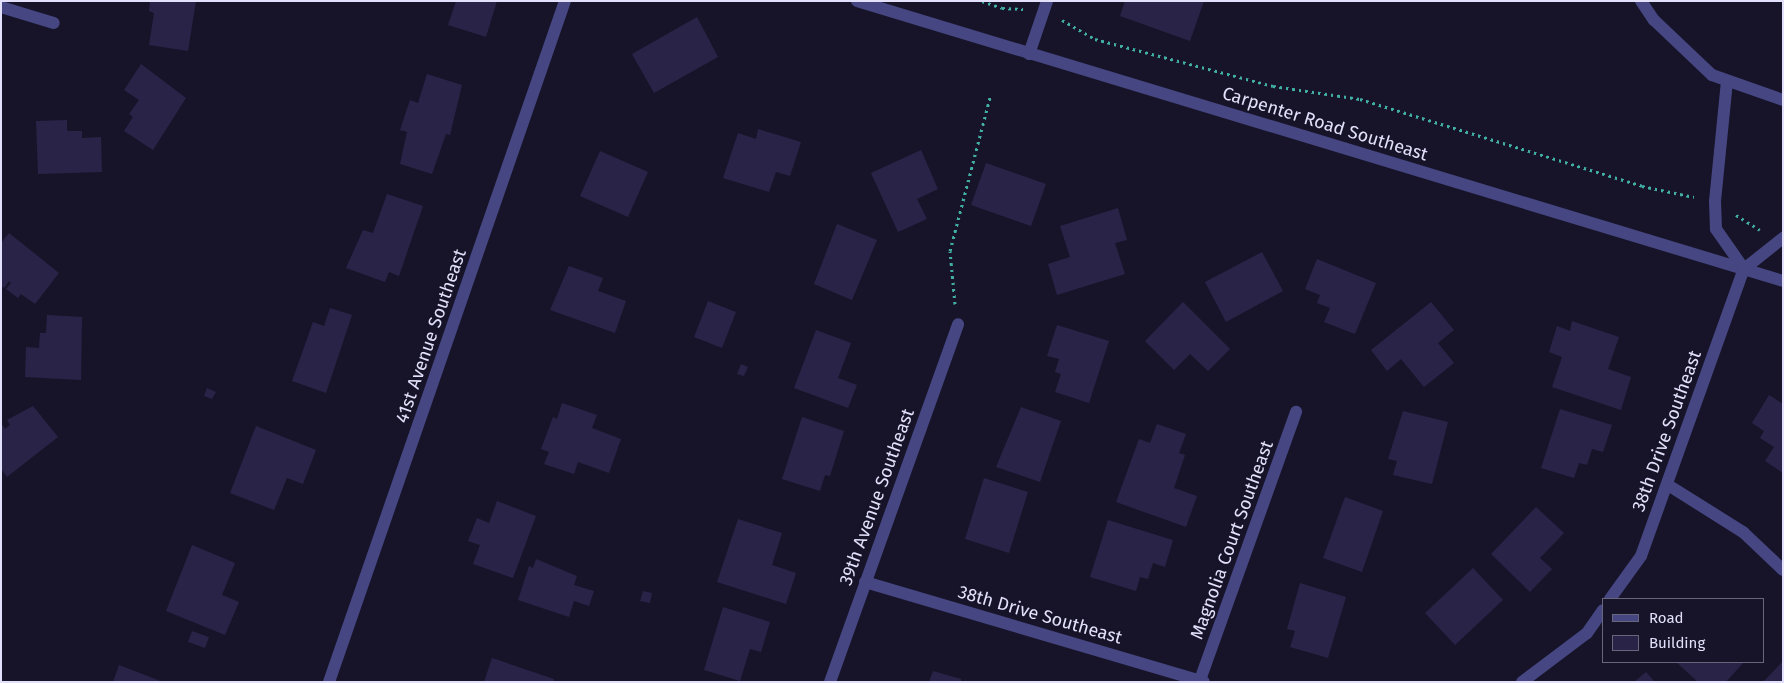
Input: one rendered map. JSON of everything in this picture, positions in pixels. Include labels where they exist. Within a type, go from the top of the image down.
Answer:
[{"type":"street","name":"41st Avenue Southeast","points":[[329,682],[565,1]]},
{"type":"street","name":"Carpenter Road Southeast","points":[[857,1],[1783,281]]},
{"type":"street","points":[[1641,1],[1654,20],[1712,75],[1783,100]]},
{"type":"street","points":[[1029,54],[1045,6]]},
{"type":"street","points":[[1,7],[54,23]]},
{"type":"street","points":[[1727,81],[1715,201],[1716,229],[1744,269],[1783,238]]},
{"type":"street","name":"38th Drive Southeast","points":[[1611,598],[1641,556],[1744,269]]},
{"type":"street","name":"39th Avenue Southeast","points":[[830,682],[958,324]]},
{"type":"street","name":"Magnolia Court Southeast","points":[[1202,681],[1296,412]]},
{"type":"street","points":[[1668,485],[1743,532],[1783,570]]},
{"type":"street","name":"38th Drive Southeast","points":[[865,582],[1202,681]]},
{"type":"street","points":[[1522,682],[1587,633],[1602,611]]},
{"type":"path","points":[[982,1],[1002,8],[1045,6],[1096,39],[1273,86],[1360,99],[1642,186],[1692,196]]},
{"type":"path","points":[[958,324],[950,250],[991,94]]},
{"type":"building","points":[[150,1],[196,1],[188,51],[149,45],[154,13],[149,11]]},
{"type":"building","points":[[456,1],[497,1],[486,37],[448,25]]},
{"type":"building","points":[[1125,1],[1204,1],[1190,41],[1120,16]]},
{"type":"building","points":[[697,17],[718,57],[654,93],[632,54]]},
{"type":"building","points":[[141,64],[186,98],[153,150],[124,131],[133,117],[129,114],[139,100],[124,90]]},
{"type":"building","points":[[427,74],[462,85],[450,135],[446,134],[432,174],[400,164],[407,132],[400,130],[410,100],[418,103]]},
{"type":"building","points":[[67,120],[67,131],[82,131],[82,138],[101,137],[102,172],[38,174],[36,121]]},
{"type":"building","points":[[758,129],[801,142],[790,176],[776,172],[769,192],[723,178],[738,133],[756,139]]},
{"type":"building","points":[[921,150],[938,189],[917,199],[927,219],[898,232],[871,173]]},
{"type":"building","points":[[600,151],[648,172],[628,217],[580,196]]},
{"type":"building","points":[[986,163],[1046,184],[1031,226],[971,205]]},
{"type":"building","points":[[387,194],[423,206],[399,276],[389,272],[385,282],[346,268],[363,230],[373,233]]},
{"type":"building","points":[[1118,208],[1127,240],[1115,243],[1125,274],[1057,295],[1048,264],[1070,257],[1060,226]]},
{"type":"building","points":[[837,224],[877,240],[852,300],[814,284]]},
{"type":"building","points":[[9,233],[59,273],[35,304],[21,294],[18,298],[6,289],[11,283],[9,281],[4,288],[1,286],[1,243]]},
{"type":"building","points":[[1262,252],[1283,291],[1226,322],[1205,282]]},
{"type":"building","points":[[1317,259],[1376,283],[1355,334],[1324,322],[1330,308],[1317,303],[1320,295],[1305,289]]},
{"type":"building","points":[[569,266],[603,278],[598,291],[626,301],[615,333],[550,310]]},
{"type":"building","points":[[708,301],[736,312],[722,348],[694,337]]},
{"type":"building","points":[[1183,302],[1230,349],[1208,371],[1190,354],[1174,370],[1145,341]]},
{"type":"building","points":[[1431,302],[1454,330],[1438,343],[1454,363],[1424,387],[1401,359],[1387,371],[1371,350]]},
{"type":"building","points":[[330,308],[352,315],[326,393],[292,381],[313,322],[324,326]]},
{"type":"building","points":[[47,315],[82,317],[81,380],[25,377],[26,347],[39,348],[40,333],[46,333]]},
{"type":"building","points":[[1572,321],[1619,337],[1608,369],[1631,377],[1621,410],[1552,387],[1562,357],[1549,352],[1557,326],[1570,331]]},
{"type":"building","points":[[1057,325],[1109,341],[1089,403],[1055,392],[1061,374],[1055,372],[1059,359],[1047,356]]},
{"type":"building","points":[[816,330],[851,343],[838,378],[857,385],[848,408],[794,388]]},
{"type":"building","points":[[741,364],[748,367],[744,376],[737,374]]},
{"type":"building","points":[[207,388],[216,392],[212,399],[204,396]]},
{"type":"building","points":[[1769,395],[1783,404],[1783,473],[1765,461],[1774,447],[1760,438],[1764,431],[1752,423]]},
{"type":"building","points":[[562,403],[597,415],[592,428],[621,439],[609,473],[578,462],[574,474],[544,464],[549,452],[541,449],[553,417],[557,419]]},
{"type":"building","points":[[33,406],[58,437],[7,477],[1,469],[1,423],[5,429],[10,425],[7,420]]},
{"type":"building","points":[[1021,407],[1061,421],[1040,482],[996,467]]},
{"type":"building","points":[[1560,409],[1612,425],[1603,452],[1592,449],[1587,465],[1579,463],[1574,478],[1541,468]]},
{"type":"building","points":[[1403,411],[1448,422],[1432,484],[1393,475],[1397,461],[1388,459]]},
{"type":"building","points":[[802,417],[844,431],[830,476],[825,475],[820,491],[782,479]]},
{"type":"building","points":[[1157,424],[1186,434],[1179,453],[1185,455],[1174,488],[1197,496],[1186,527],[1116,502],[1139,439],[1150,443]]},
{"type":"building","points":[[256,426],[316,450],[303,484],[287,478],[274,510],[230,493]]},
{"type":"building","points":[[984,478],[1028,492],[1009,553],[965,539]]},
{"type":"building","points":[[1345,497],[1383,511],[1362,572],[1323,558]]},
{"type":"building","points":[[497,501],[536,516],[513,578],[473,564],[480,545],[468,541],[477,518],[489,523]]},
{"type":"building","points":[[1536,507],[1564,533],[1540,558],[1552,569],[1530,592],[1491,554]]},
{"type":"building","points":[[738,519],[782,533],[772,565],[796,573],[786,604],[717,582]]},
{"type":"building","points":[[1108,520],[1173,540],[1165,567],[1153,563],[1148,579],[1140,577],[1136,591],[1090,577]]},
{"type":"building","points":[[192,545],[235,563],[222,595],[239,602],[225,635],[166,611]]},
{"type":"building","points":[[536,559],[577,576],[574,585],[594,591],[589,606],[574,601],[569,617],[518,600],[529,566],[533,568]]},
{"type":"building","points":[[1473,568],[1503,600],[1455,645],[1425,613]]},
{"type":"building","points":[[1300,583],[1346,597],[1328,658],[1290,647],[1295,631],[1287,629]]},
{"type":"building","points":[[643,591],[652,593],[650,603],[640,601]]},
{"type":"building","points":[[723,607],[770,622],[761,652],[750,649],[740,681],[704,670]]},
{"type":"building","points":[[192,631],[209,637],[205,648],[188,642]]},
{"type":"building","points":[[492,658],[554,679],[553,682],[484,682]]},
{"type":"building","points":[[1783,661],[1783,682],[1763,682]]},
{"type":"building","points":[[1677,663],[1743,663],[1726,682],[1698,682]]},
{"type":"building","points":[[119,665],[163,682],[113,682]]},
{"type":"building","points":[[933,671],[961,679],[961,682],[929,682]]},
{"type":"building","points":[[1646,672],[1655,682],[1634,682]]}]
